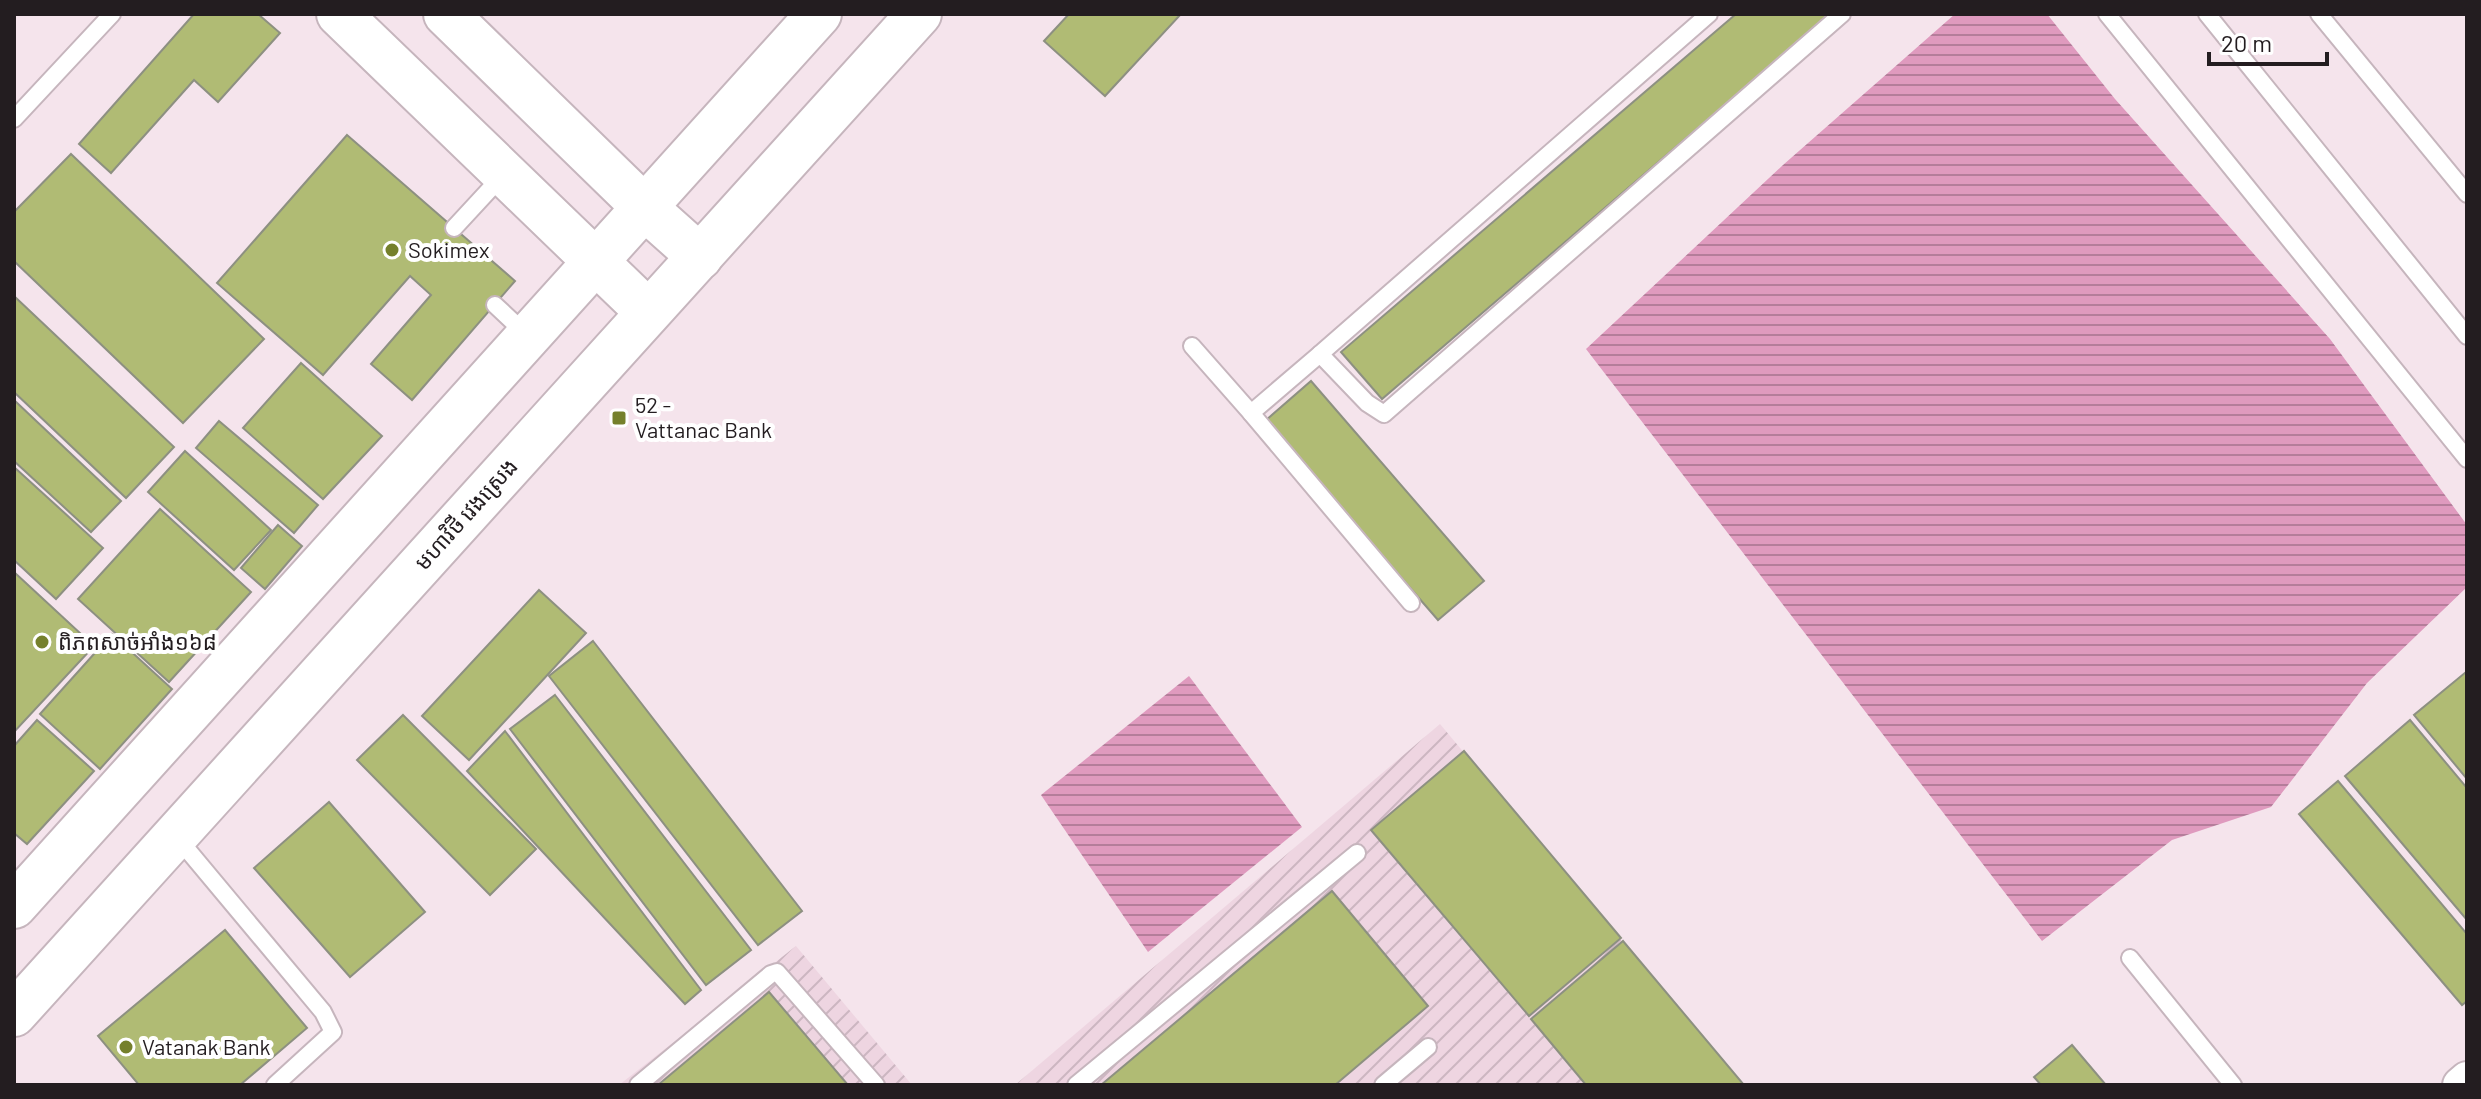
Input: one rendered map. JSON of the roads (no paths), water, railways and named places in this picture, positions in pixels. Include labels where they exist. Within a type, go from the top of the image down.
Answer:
[{"type":"main road","points":[[339,14],[648,312]]},
{"type":"main road","points":[[446,14],[644,207],[700,257]]},
{"type":"main road","points":[[14,906],[819,14]]},
{"type":"main road","name":"មហាវិថី វេងស្រេង","points":[[14,1014],[919,14]]},
{"type":"street","points":[[2460,1085],[2467,1079]]},
{"type":"lane","points":[[14,119],[112,14]]},
{"type":"lane","points":[[1251,413],[1709,14]]},
{"type":"lane","points":[[1320,354],[1367,403],[1384,414],[1842,14]]},
{"type":"lane","points":[[2107,14],[2467,459]]},
{"type":"lane","points":[[2207,14],[2467,336]]},
{"type":"lane","points":[[2319,14],[2467,194]]},
{"type":"lane","points":[[454,228],[504,173]]},
{"type":"lane","points":[[495,305],[528,336]]},
{"type":"lane","points":[[1192,346],[1411,603]]},
{"type":"lane","points":[[176,835],[323,1012],[333,1032],[275,1085]]},
{"type":"lane","points":[[1076,1085],[1357,853]]},
{"type":"lane","points":[[2130,958],[2233,1085]]},
{"type":"lane","points":[[638,1085],[777,972],[876,1085]]},
{"type":"lane","points":[[1383,1085],[1428,1047]]},
{"type":"place","name":"Sokimex","points":[[392,250]]},
{"type":"place","name":"52 - Vattanac Bank","points":[[619,418]]},
{"type":"place","name":"ពិភពសាច់អាំង១៦៨","points":[[42,642]]},
{"type":"place","name":"Vatanak Bank","points":[[126,1047]]}]
